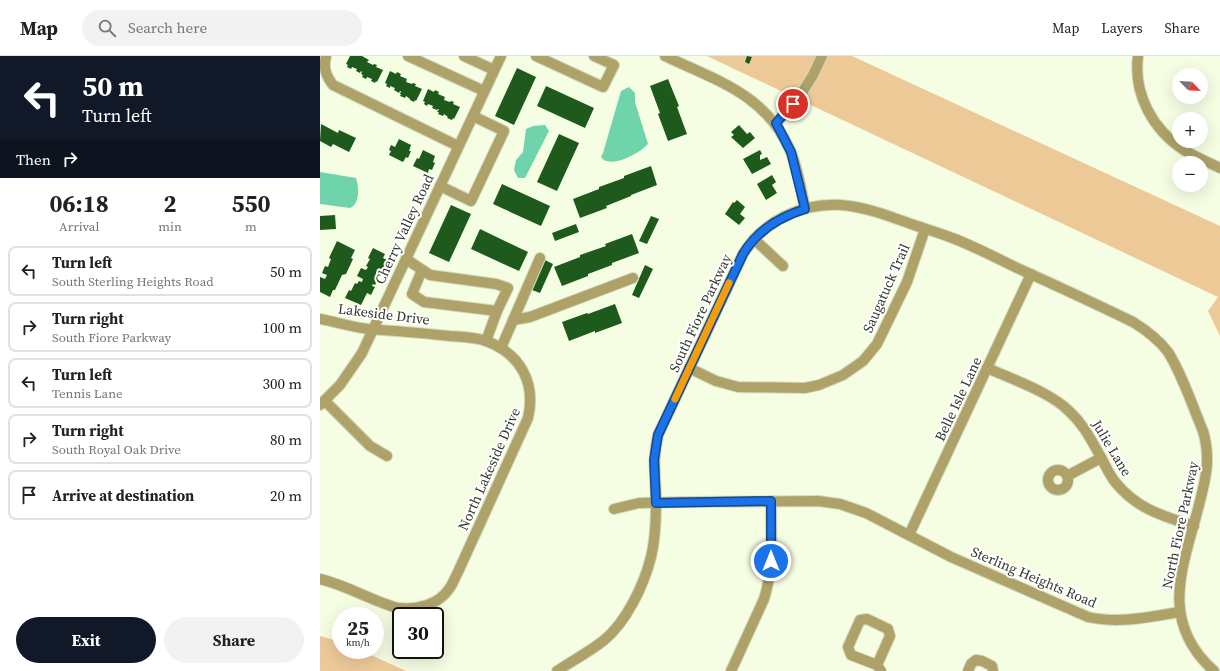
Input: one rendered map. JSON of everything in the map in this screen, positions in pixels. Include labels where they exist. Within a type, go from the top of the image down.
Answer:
[{"type":"street","points":[[326,56],[323,76],[333,85],[458,146]]},
{"type":"street","points":[[408,56],[484,91]]},
{"type":"street","points":[[464,56],[494,70]]},
{"type":"street","name":"Cherry Valley Road","points":[[323,403],[340,385],[362,353],[501,56]]},
{"type":"street","points":[[536,56],[606,91],[614,65],[594,56]]},
{"type":"street","points":[[665,56],[740,92],[760,107],[776,123],[791,152],[805,209]]},
{"type":"street","points":[[776,123],[800,96],[813,75],[822,56]]},
{"type":"street","points":[[1138,56],[1139,86],[1141,96],[1150,115],[1170,140],[1185,151],[1220,168]]},
{"type":"street","points":[[440,186],[471,201],[504,131],[473,116]]},
{"type":"street","name":"South Fiore Parkway","points":[[557,671],[604,640],[627,615],[646,573],[651,556],[656,503],[654,460],[658,435],[743,254],[754,239],[767,227],[792,213],[805,209],[840,205],[858,207],[925,229],[955,239],[985,253]]},
{"type":"street","name":"Saugatuck Trail","points":[[689,368],[716,381],[738,387],[805,388],[819,385],[843,375],[863,361],[877,344],[907,282],[925,229]]},
{"type":"street","points":[[754,239],[783,266]]},
{"type":"street","name":"North Fiore Parkway","points":[[985,253],[1134,322],[1146,330],[1168,353],[1179,372],[1203,431],[1206,440],[1208,457],[1207,475],[1183,567],[1179,590],[1180,612],[1185,632],[1191,645],[1205,663],[1214,671]]},
{"type":"street","points":[[500,348],[540,258]]},
{"type":"street","points":[[406,259],[430,275],[496,284],[508,288],[497,311],[486,341]]},
{"type":"street","points":[[422,270],[412,294],[424,302],[497,311]]},
{"type":"street","name":"Belle Isle Lane","points":[[909,535],[1031,274]]},
{"type":"street","points":[[513,320],[530,317],[633,278]]},
{"type":"street","name":"Lakeside Drive","points":[[320,319],[373,329],[444,336]]},
{"type":"street","name":"North Lakeside Drive","points":[[320,579],[352,589],[398,608],[415,609],[427,606],[439,599],[450,588],[528,418],[531,405],[530,390],[525,376],[516,360],[508,352],[486,341],[444,336]]},
{"type":"street","name":"Julie Lane","points":[[987,368],[1042,393],[1069,410],[1089,434],[1115,482],[1137,503],[1163,516],[1194,526]]},
{"type":"street","points":[[323,403],[370,446],[387,456]]},
{"type":"street","points":[[1067,476],[1101,458]]},
{"type":"street","points":[[731,671],[768,587],[771,561],[771,501]]},
{"type":"street","name":"Sterling Heights Road","points":[[614,509],[639,503],[771,501],[829,502],[840,504],[866,513],[951,557],[1088,617],[1110,621],[1180,612]]},
{"type":"street","points":[[867,618],[888,628],[890,636],[879,668],[852,655],[848,647],[860,620],[867,618]]},
{"type":"street","points":[[968,671],[971,664],[976,660],[992,666],[993,671]]},
{"type":"shaded area","points":[[707,56],[852,56],[1220,226],[1220,336],[1208,311],[1218,297]]},
{"type":"shaded area","points":[[629,87],[635,93],[635,102],[648,144],[635,154],[623,159],[612,162],[605,161],[601,157],[621,91]]},
{"type":"shaded area","points":[[545,125],[549,131],[525,178],[518,178],[514,170],[516,160],[523,152],[526,129],[533,126]]},
{"type":"shaded area","points":[[320,172],[356,178],[358,195],[356,203],[350,208],[320,204]]},
{"type":"shaded area","points":[[320,636],[332,639],[332,659],[380,659],[406,671],[320,671]]},
{"type":"building","points":[[350,56],[362,56],[369,60],[367,62],[377,65],[376,67],[383,70],[377,82],[376,81],[375,83],[371,81],[372,79],[367,77],[366,79],[362,77],[362,72],[361,71],[360,73],[356,71],[357,69],[347,67],[348,65],[346,64]]},
{"type":"building","points":[[747,56],[752,57],[749,64],[745,62]]},
{"type":"building","points":[[517,68],[536,77],[514,125],[495,116]]},
{"type":"building","points":[[390,71],[396,74],[397,72],[401,74],[400,76],[407,79],[406,82],[416,84],[415,86],[422,89],[416,101],[415,100],[414,102],[410,100],[406,96],[405,98],[400,96],[401,91],[399,93],[394,90],[395,88],[386,86],[387,84],[385,83]]},
{"type":"building","points":[[668,79],[679,106],[677,107],[687,134],[668,141],[650,86]]},
{"type":"building","points":[[546,86],[594,108],[585,128],[537,106]]},
{"type":"building","points":[[428,89],[434,92],[435,90],[439,92],[438,94],[445,97],[444,100],[454,102],[453,104],[460,107],[454,119],[453,118],[452,120],[447,118],[448,117],[444,114],[443,116],[438,114],[439,112],[437,112],[439,109],[437,110],[432,108],[433,106],[428,104],[427,106],[424,104],[425,102],[423,101]]},
{"type":"building","points":[[321,124],[338,133],[339,130],[356,138],[349,152],[333,144],[331,147],[320,141]]},
{"type":"building","points":[[739,125],[747,134],[750,132],[755,138],[743,148],[731,137],[734,135],[731,132]]},
{"type":"building","points":[[559,134],[579,143],[557,191],[537,182]]},
{"type":"building","points":[[399,139],[411,145],[409,151],[411,151],[408,158],[406,157],[403,162],[389,155],[391,145],[395,147]]},
{"type":"building","points":[[423,150],[435,156],[433,162],[435,163],[432,170],[429,169],[428,173],[413,166],[417,158],[419,159]]},
{"type":"building","points":[[760,150],[762,154],[760,155],[760,160],[767,157],[771,164],[752,174],[743,159]]},
{"type":"building","points":[[651,166],[657,185],[606,206],[607,208],[580,218],[573,199],[624,178],[624,176]]},
{"type":"building","points":[[772,175],[776,182],[772,185],[777,193],[766,200],[757,184]]},
{"type":"building","points":[[502,184],[550,206],[541,226],[493,204]]},
{"type":"building","points":[[737,200],[745,207],[740,214],[745,218],[739,225],[725,214],[733,202],[734,203]]},
{"type":"building","points":[[451,205],[471,214],[449,262],[429,253]]},
{"type":"building","points":[[335,215],[336,229],[320,230],[320,216]]},
{"type":"building","points":[[651,216],[659,219],[647,244],[639,241]]},
{"type":"building","points":[[576,224],[579,232],[555,241],[552,233]]},
{"type":"building","points":[[480,229],[528,252],[519,271],[471,249]]},
{"type":"building","points":[[632,234],[639,253],[612,263],[612,265],[562,286],[554,267],[580,257],[580,255],[606,246],[605,244]]},
{"type":"building","points":[[337,241],[355,250],[351,258],[353,259],[346,274],[342,275],[330,297],[320,292],[320,277],[325,279],[327,275],[322,273],[325,266],[328,267],[331,259],[329,258]]},
{"type":"building","points":[[373,248],[385,254],[383,258],[389,261],[384,271],[379,268],[376,273],[380,275],[375,285],[373,284],[372,286],[375,287],[371,295],[367,293],[361,305],[345,298],[355,283],[357,284],[359,281],[362,282],[363,279],[357,276],[361,268],[366,270],[368,267],[366,266],[370,259],[368,258]]},
{"type":"building","points":[[545,260],[553,264],[540,293],[532,290]]},
{"type":"building","points":[[645,265],[653,269],[639,298],[632,295]]},
{"type":"building","points":[[615,304],[622,323],[569,341],[562,322]]},
{"type":"slow traffic","points":[[675,399],[729,283]]},
{"type":"route","points":[[771,561],[771,501],[656,503],[654,460],[658,435],[743,254],[754,239],[767,227],[779,219],[805,209],[791,152],[776,123],[793,104]]}]
